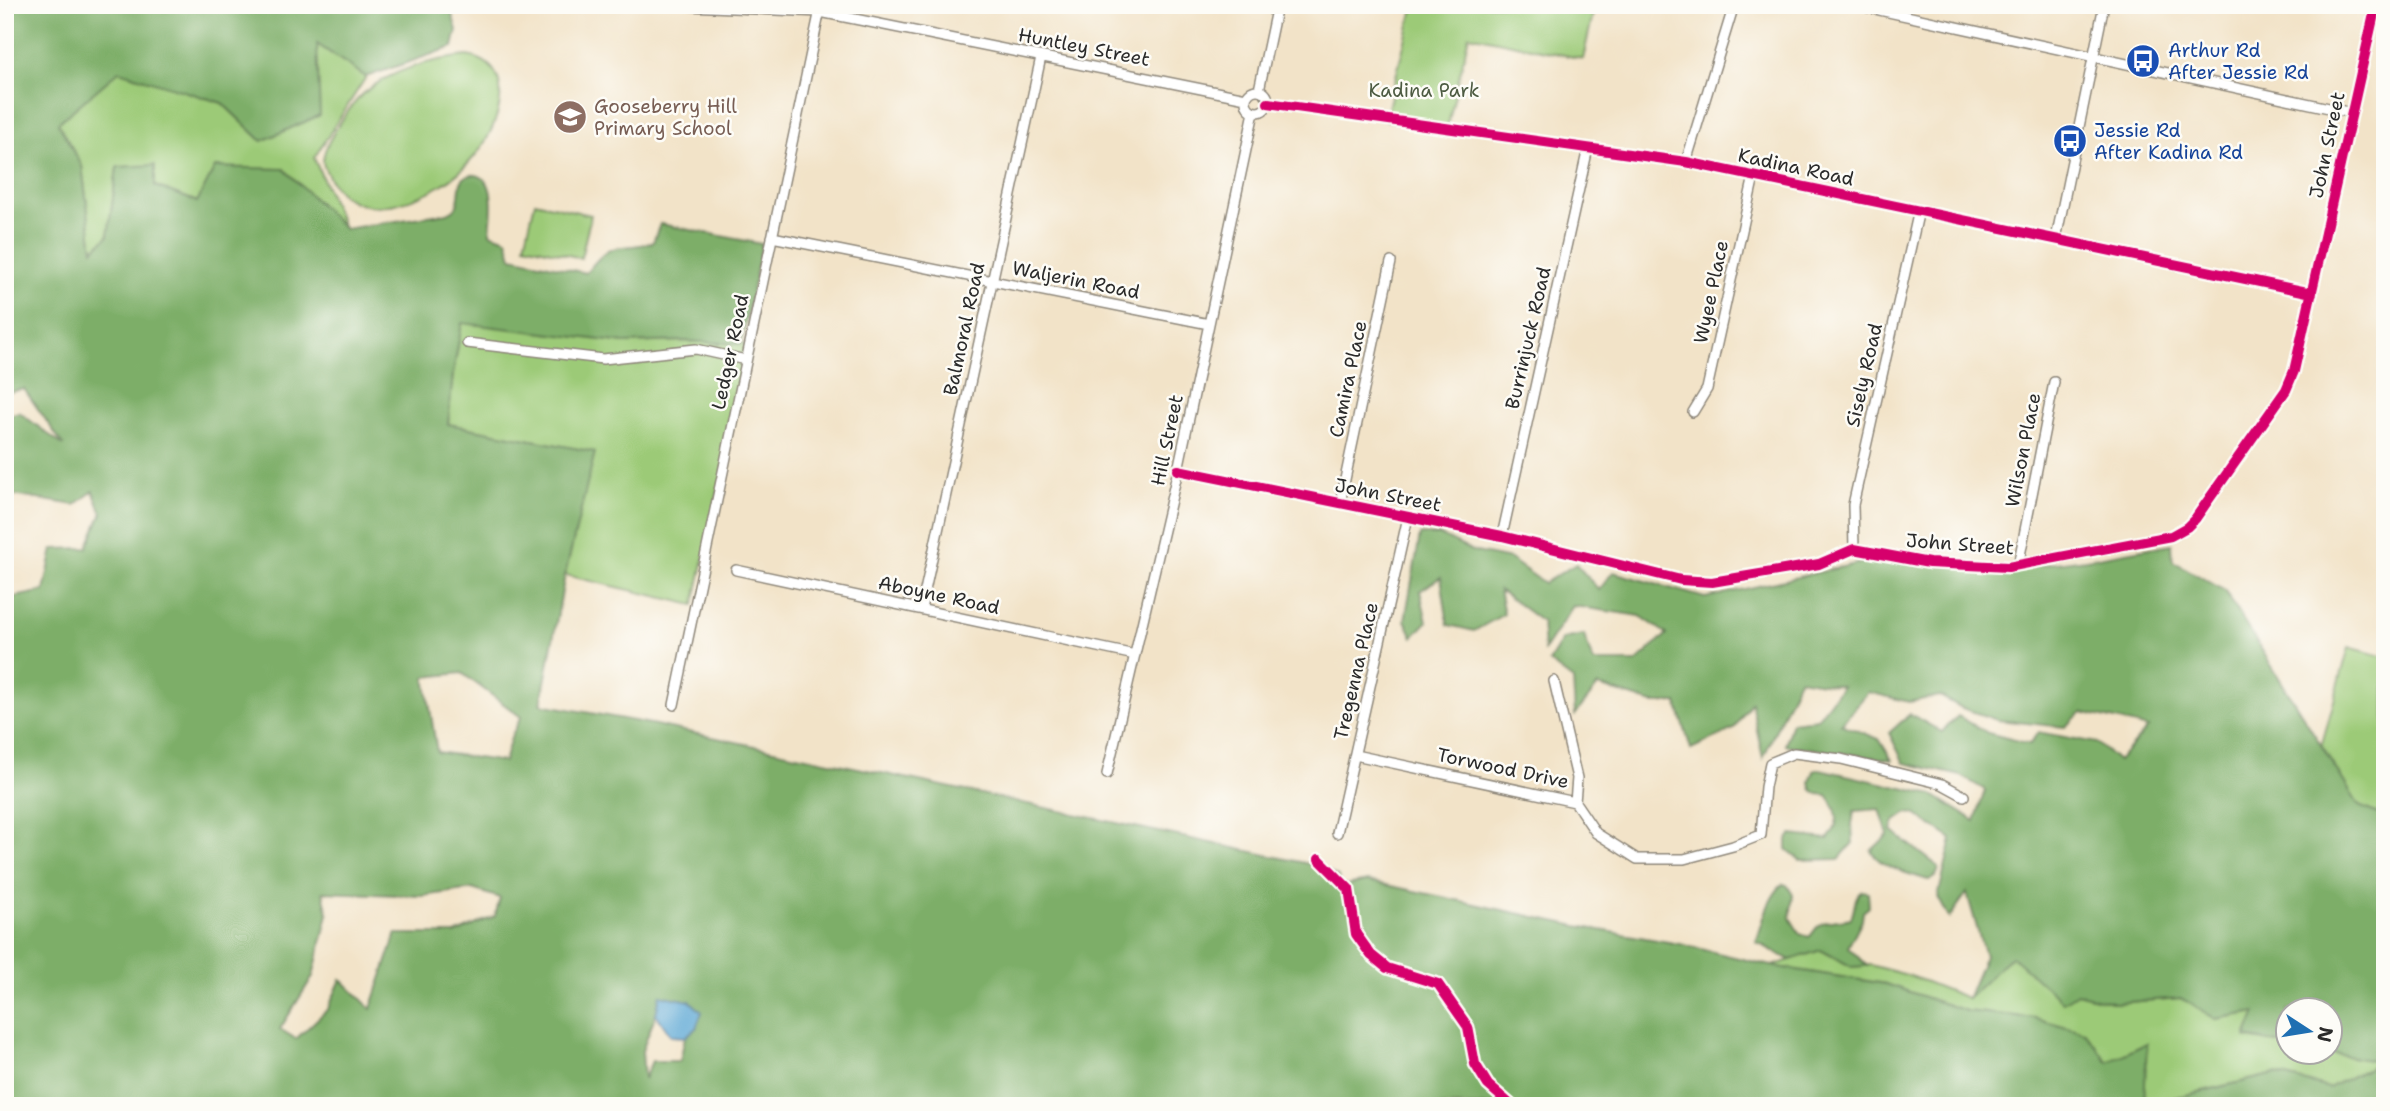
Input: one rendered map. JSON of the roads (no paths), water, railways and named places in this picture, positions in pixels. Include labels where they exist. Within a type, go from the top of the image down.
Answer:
[{"type":"street","name":"Huntley Street","points":[[666,5],[821,9],[1246,98]]},
{"type":"street","points":[[1259,90],[1278,5]]},
{"type":"street","points":[[1686,162],[1734,5]]},
{"type":"street","points":[[1856,5],[2352,113]]},
{"type":"street","points":[[2056,239],[2105,5]]},
{"type":"street","name":"John Street","points":[[1178,470],[1502,536],[1681,580],[1712,582],[1819,564],[1854,549],[1929,563],[2008,567],[2171,536],[2187,527],[2286,390],[2294,371],[2376,5]]},
{"type":"street","name":"Ledger Road","points":[[674,705],[821,9]]},
{"type":"street","name":"Balmoral Road","points":[[921,609],[1041,57]]},
{"type":"street","points":[[1259,90],[1266,95],[1268,103],[1263,110],[1254,112],[1247,106],[1246,98],[1251,92],[1259,90]]},
{"type":"street","name":"Kadina Road","points":[[1268,103],[1686,162],[2312,293]]},
{"type":"street","name":"Hill Street","points":[[1107,774],[1178,470],[1254,112]]},
{"type":"street","name":"Burrinjuck Road","points":[[1502,536],[1588,148]]},
{"type":"street","name":"Wyee Place","points":[[1693,412],[1707,389],[1754,176]]},
{"type":"street","name":"Sisely Road","points":[[1854,549],[1853,505],[1919,210]]},
{"type":"street","name":"Waljerin Road","points":[[772,236],[1209,324]]},
{"type":"street","name":"Camira Place","points":[[1340,503],[1391,262]]},
{"type":"street","points":[[467,343],[603,359],[696,349],[746,360]]},
{"type":"street","name":"Wilson Place","points":[[2018,566],[2054,382]]},
{"type":"street","name":"Tregenna Place","points":[[1337,833],[1408,517]]},
{"type":"street","name":"Aboyne Road","points":[[736,570],[1135,655]]},
{"type":"street","points":[[1554,681],[1577,778],[1575,802]]},
{"type":"street","name":"Torwood Drive","points":[[1355,755],[1575,802],[1596,833],[1637,859],[1684,859],[1733,846],[1761,835],[1770,763],[1794,752],[1841,759],[1942,784],[1964,796]]},
{"type":"water","points":[[660,995],[690,1001],[702,1012],[696,1028],[685,1037],[671,1036],[656,1014]]},
{"type":"place","name":"Arthur Rd After Jessie Rd","points":[[2143,61]]},
{"type":"place","name":"Gooseberry Hill Primary School","points":[[570,117]]},
{"type":"place","name":"Jessie Rd After Kadina Rd","points":[[2070,141]]},
{"type":"park label","name":"Kadina Park","points":[[1424,90]]}]
